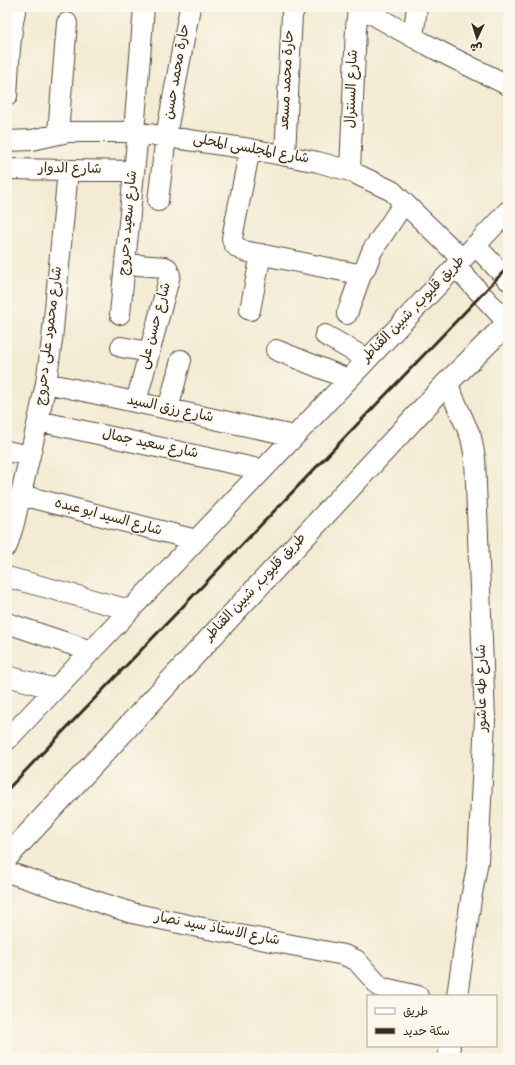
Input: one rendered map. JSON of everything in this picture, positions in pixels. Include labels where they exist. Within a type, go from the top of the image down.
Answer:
[{"type":"main road","name":"طريق قليوب, شبين القناطر","points":[[7,857],[447,383],[508,323]]},
{"type":"street","points":[[7,96],[13,19],[16,7]]},
{"type":"street","name":"شارع سعيد دحروج","points":[[120,314],[134,171],[144,7]]},
{"type":"street","name":"حارة محمد حسن","points":[[158,201],[166,136],[190,7]]},
{"type":"street","name":"حارة محمد مسعد","points":[[285,155],[292,14],[296,7]]},
{"type":"street","points":[[342,7],[358,7]]},
{"type":"street","name":"شارع السنترال","points":[[350,172],[358,7]]},
{"type":"street","points":[[361,7],[458,62],[508,85]]},
{"type":"street","points":[[413,37],[417,7]]},
{"type":"street","points":[[58,133],[67,23]]},
{"type":"street","name":"شارع المجلسى المحلى","points":[[7,141],[32,140],[68,132],[136,132],[285,155],[318,162],[350,172],[392,191],[458,263],[508,323]]},
{"type":"street","points":[[250,149],[232,238],[233,244],[238,249],[252,253],[354,274],[362,272]]},
{"type":"street","name":"شارع الدوار","points":[[7,169],[134,171]]},
{"type":"street","name":"شارع محمود على دحروج","points":[[7,546],[10,522],[21,495],[46,383],[52,340],[68,170]]},
{"type":"street","points":[[347,314],[362,272],[365,269],[372,251],[404,203]]},
{"type":"street","name":"طريق قليوب, شبين القناطر","points":[[11,730],[55,689],[508,211]]},
{"type":"street","points":[[475,245],[508,280]]},
{"type":"street","points":[[250,310],[252,253]]},
{"type":"street","name":"شارع حسن على","points":[[125,264],[164,267],[167,268],[170,275],[136,402]]},
{"type":"street","points":[[325,335],[367,359]]},
{"type":"street","points":[[121,348],[149,352]]},
{"type":"street","points":[[276,350],[348,379]]},
{"type":"street","points":[[168,409],[181,360]]},
{"type":"street","name":"شارع رزق السيد","points":[[46,383],[294,436]]},
{"type":"street","name":"شارع طه عاشور","points":[[447,383],[471,437],[475,458],[485,704],[478,855],[458,995]]},
{"type":"street","name":"شارع سعيد جمال","points":[[38,421],[263,470]]},
{"type":"street","points":[[7,451],[30,456]]},
{"type":"street","name":"شارع السيد ابو عبده","points":[[21,495],[196,540]]},
{"type":"street","points":[[7,576],[130,610]]},
{"type":"street","points":[[7,623],[91,651]]},
{"type":"street","points":[[7,676],[55,689]]},
{"type":"street","name":"شارع الاستاذ سيد نصار","points":[[7,872],[132,913],[344,955],[356,960],[380,987],[414,995]]},
{"type":"street","points":[[448,1058],[450,1047]]},
{"type":"railway","points":[[7,790],[508,267]]}]
